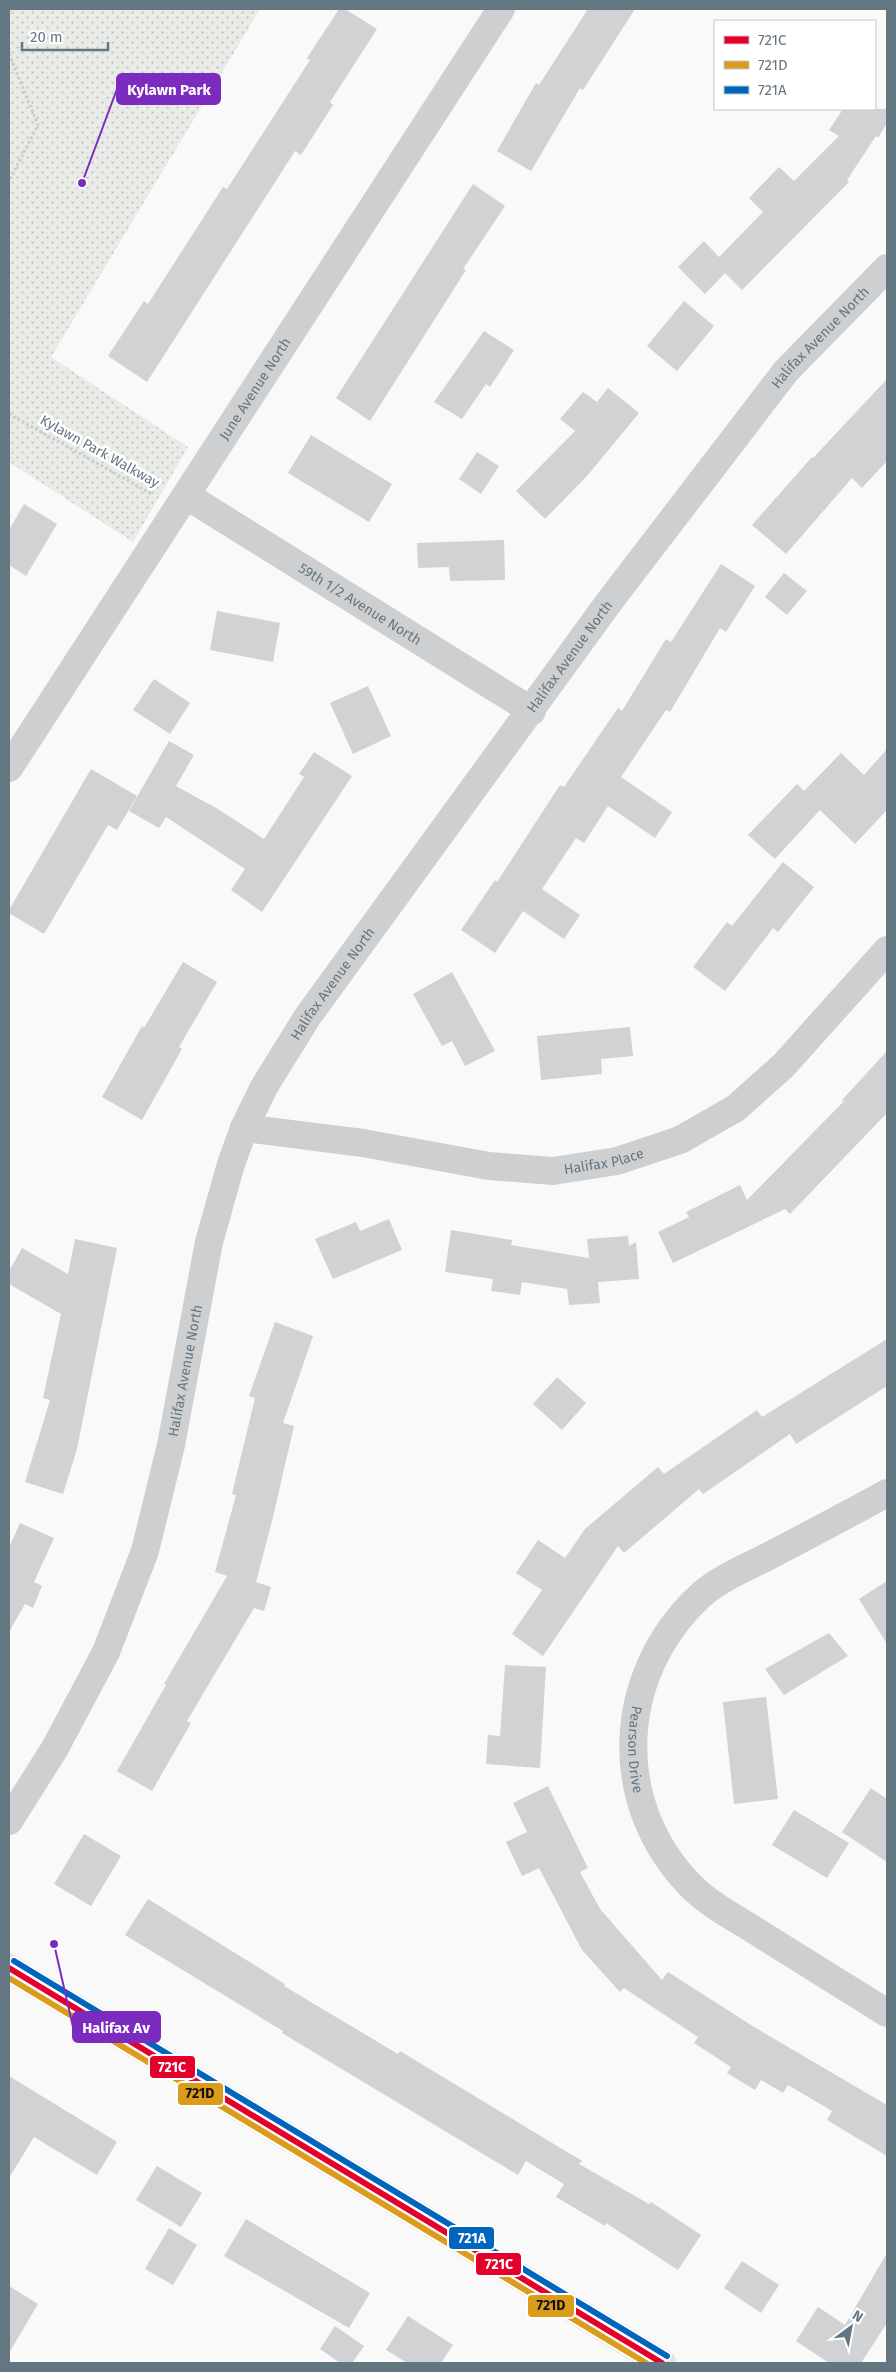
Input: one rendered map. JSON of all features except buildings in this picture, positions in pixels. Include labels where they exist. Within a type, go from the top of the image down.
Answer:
[{"type":"main road","points":[[9,1968],[662,2363]]},
{"type":"street","name":"June Avenue North","points":[[9,768],[501,9]]},
{"type":"street","name":"Halifax Avenue North","points":[[9,1821],[55,1748],[106,1652],[145,1551],[171,1445],[209,1242],[231,1164],[244,1128],[264,1087],[308,1016],[532,711],[609,602],[786,371],[887,268]]},
{"type":"street","name":"59th 1/2 Avenue North","points":[[184,500],[532,711]]},
{"type":"street","name":"Halifax Place","points":[[244,1128],[363,1143],[498,1166],[553,1171],[617,1161],[680,1140],[736,1108],[784,1065],[887,950]]},
{"type":"street","name":"Pearson Drive","points":[[887,1494],[740,1570],[701,1595],[669,1631],[647,1672],[634,1717],[632,1764],[643,1809],[663,1851],[692,1887],[730,1915],[887,2013]]},
{"type":"path","points":[[9,54],[38,125],[9,181]]},
{"type":"path","name":"Kylawn Park Walkway","points":[[9,414],[148,492],[184,500]]},
{"type":"shaded area","points":[[9,9],[260,9],[51,357],[188,447],[133,542],[9,462]]},
{"type":"transit line","name":"721A","points":[[14,1961],[667,2356]]},
{"type":"transit line","name":"721C","points":[[9,1968],[662,2363]]},
{"type":"transit line","name":"721D","points":[[9,1978],[646,2363]]},
{"type":"place","name":"Kylawn Park","points":[[82,183]]},
{"type":"place","name":"Halifax Av","points":[[54,1944]]}]
